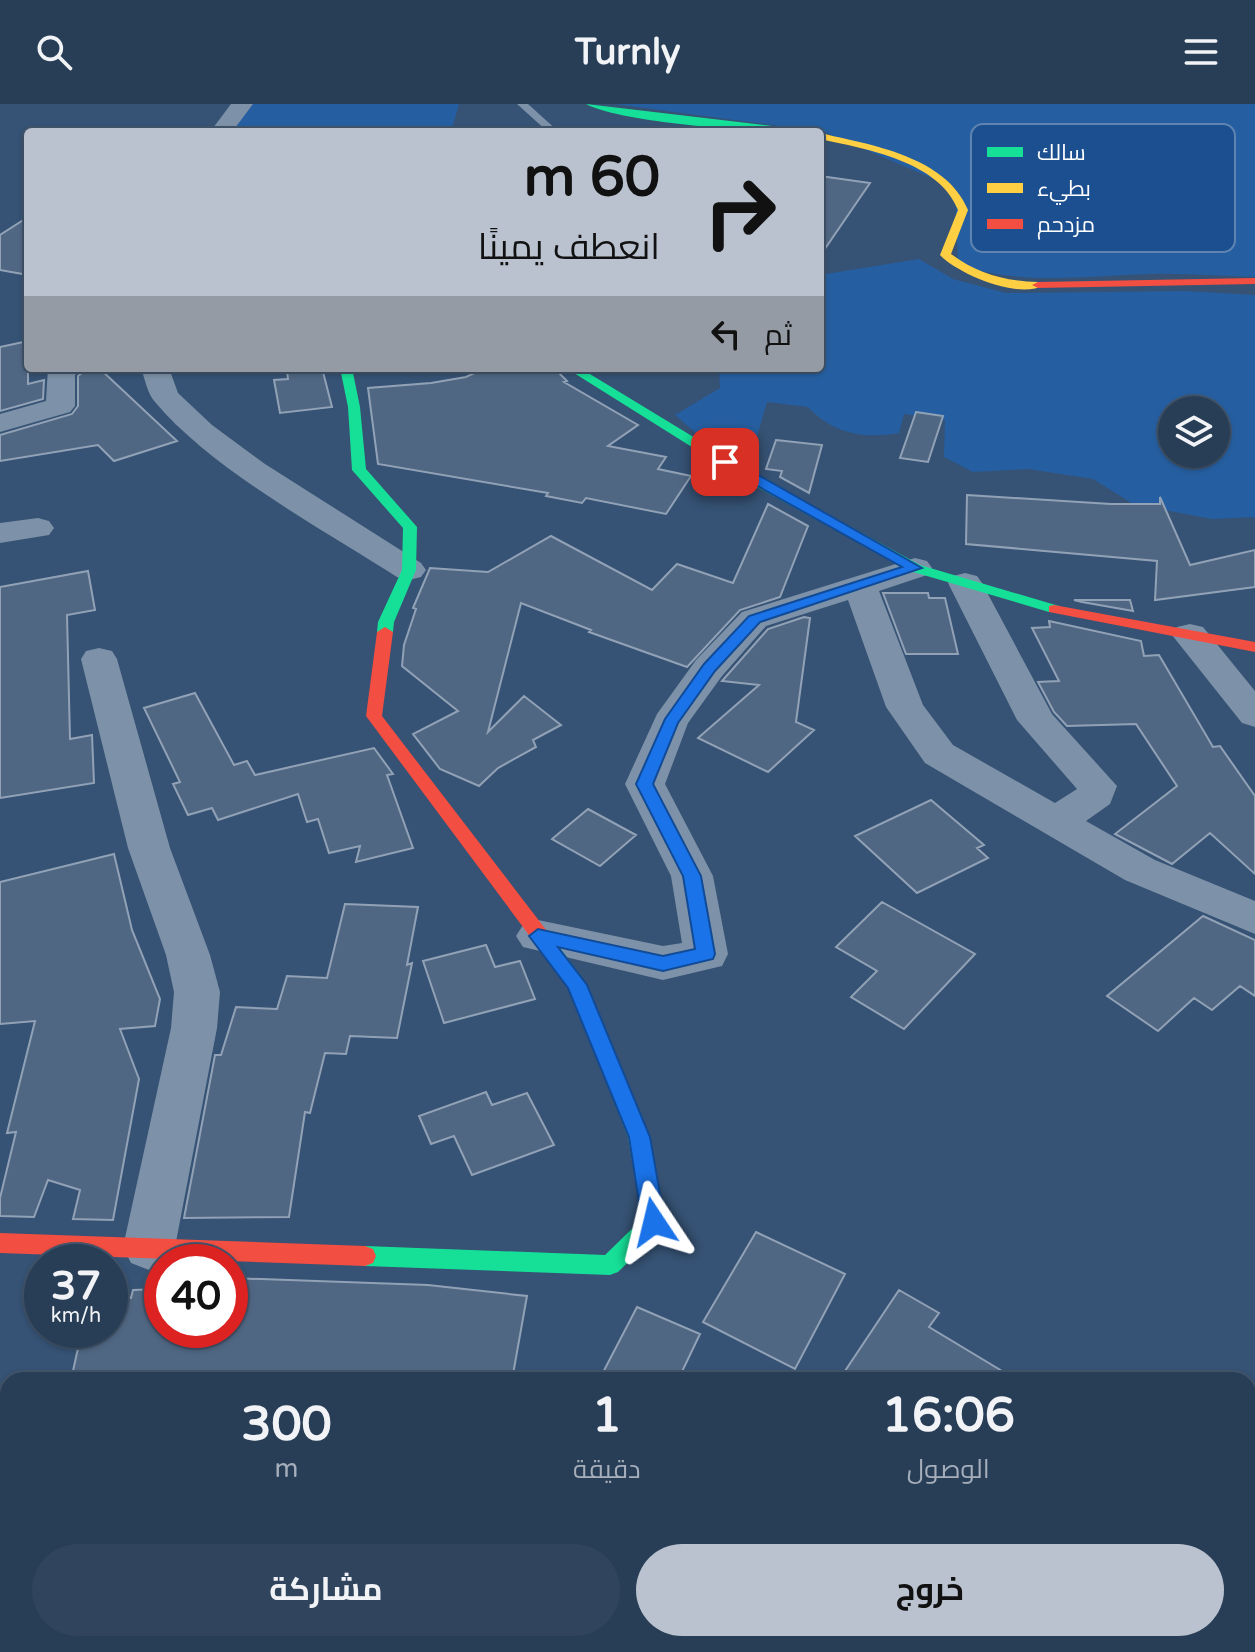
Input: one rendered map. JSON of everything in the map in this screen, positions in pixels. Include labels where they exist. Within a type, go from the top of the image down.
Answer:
[{"type":"street","points":[[224,128],[242,104]]},
{"type":"street","points":[[591,104],[641,115],[760,128]]},
{"type":"street","points":[[824,137],[920,168],[952,187],[962,204],[962,219],[946,242],[945,255],[965,271],[985,279],[1017,285],[1255,281]]},
{"type":"street","points":[[0,423],[60,406],[61,372]]},
{"type":"street","points":[[156,372],[165,396],[201,431],[254,471],[409,570]]},
{"type":"street","points":[[248,1251],[610,1265],[654,1222],[639,1137],[577,985],[374,716],[386,622],[409,570],[410,527],[359,470],[354,407],[347,372]]},
{"type":"street","points":[[579,372],[751,478],[915,568],[1076,615],[1255,647]]},
{"type":"street","points":[[0,533],[38,528]]},
{"type":"street","points":[[538,936],[663,963],[706,954],[692,876],[645,784],[670,722],[709,668],[754,619],[915,568]]},
{"type":"street","points":[[965,583],[1036,720],[1097,786],[1096,795],[1055,822]]},
{"type":"street","points":[[859,584],[905,707],[939,754],[1140,870],[1255,918]]},
{"type":"street","points":[[1190,635],[1255,715]]},
{"type":"street","points":[[99,659],[149,848],[188,955],[197,992],[194,1028],[150,1244]]},
{"type":"street","points":[[0,1243],[144,1247]]},
{"type":"lane","points":[[522,104],[549,128]]},
{"type":"shaded area","points":[[242,104],[459,104],[452,128],[228,128]]},
{"type":"shaded area","points":[[614,104],[1255,104],[1255,277],[1162,274],[1028,277],[981,271],[958,264],[955,188],[824,132],[824,128],[794,128]]},
{"type":"shaded area","points":[[919,259],[953,279],[1006,293],[1186,291],[1255,295],[1255,517],[1212,519],[1133,504],[1093,479],[1028,469],[973,472],[944,457],[945,420],[904,414],[899,433],[861,435],[839,429],[808,407],[767,402],[751,457],[696,433],[675,415],[720,388],[719,372],[824,372],[824,274]]},
{"type":"building","points":[[824,177],[870,183],[824,250]]},
{"type":"building","points":[[24,220],[24,274],[0,270],[0,235]]},
{"type":"building","points":[[24,342],[24,372],[28,372],[28,384],[44,380],[43,399],[0,411],[0,347]]},
{"type":"building","points":[[83,372],[103,372],[177,441],[114,461],[98,445],[0,461],[0,435],[72,414],[78,406],[78,376]]},
{"type":"building","points":[[287,372],[323,372],[332,407],[280,413],[274,380],[288,379]]},
{"type":"building","points":[[477,372],[558,372],[567,381],[564,382],[638,425],[608,446],[666,457],[658,469],[691,476],[666,514],[586,498],[582,503],[546,496],[548,493],[378,464],[368,388],[466,377]]},
{"type":"building","points":[[916,412],[943,416],[928,462],[900,458]]},
{"type":"building","points":[[776,440],[822,445],[809,493],[780,477],[782,471],[766,469]]},
{"type":"building","points":[[967,495],[1111,504],[1160,504],[1160,497],[1190,565],[1255,550],[1255,587],[1155,600],[1157,561],[966,544]]},
{"type":"building","points":[[768,504],[808,526],[780,597],[740,610],[687,667],[589,632],[591,630],[521,603],[488,732],[524,696],[561,725],[533,740],[536,747],[498,768],[479,786],[440,769],[413,734],[458,711],[402,666],[404,645],[416,609],[413,608],[430,568],[488,572],[551,536],[652,590],[677,564],[733,583]]},
{"type":"building","points":[[88,571],[95,610],[67,615],[70,739],[92,735],[94,783],[0,798],[0,587]]},
{"type":"building","points":[[883,593],[928,593],[929,598],[945,598],[958,654],[906,654]]},
{"type":"building","points":[[1074,600],[1130,600],[1133,611],[1082,602]]},
{"type":"building","points":[[804,617],[810,618],[796,722],[814,730],[768,772],[698,738],[759,685],[722,681],[768,629]]},
{"type":"building","points":[[1049,621],[1141,641],[1144,656],[1159,655],[1213,747],[1220,746],[1255,796],[1255,874],[1210,833],[1172,864],[1115,834],[1177,786],[1136,724],[1067,726],[1054,712],[1038,682],[1059,681],[1032,628],[1050,627]]},
{"type":"building","points":[[195,693],[234,765],[247,761],[255,775],[374,748],[393,774],[387,775],[413,848],[356,862],[360,846],[329,853],[318,819],[307,822],[298,794],[218,820],[212,808],[188,815],[173,784],[180,782],[144,708]]},
{"type":"building","points":[[931,800],[984,845],[977,848],[988,858],[917,893],[855,836]]},
{"type":"building","points":[[588,809],[636,835],[600,866],[552,839]]},
{"type":"building","points":[[114,854],[132,930],[160,999],[155,1026],[120,1029],[139,1079],[113,1220],[73,1219],[80,1190],[48,1180],[34,1217],[0,1216],[0,1198],[16,1132],[7,1133],[35,1021],[0,1024],[0,882]]},
{"type":"building","points":[[882,902],[975,954],[904,1029],[851,997],[877,971],[836,947]]},
{"type":"building","points":[[345,904],[418,907],[407,965],[412,963],[397,1038],[350,1036],[346,1054],[325,1053],[310,1113],[305,1112],[289,1217],[184,1218],[215,1055],[221,1055],[236,1007],[277,1009],[287,976],[327,978]]},
{"type":"building","points":[[1203,916],[1255,940],[1255,996],[1240,986],[1212,1010],[1194,998],[1158,1031],[1107,996]]},
{"type":"building","points":[[486,945],[495,967],[520,961],[535,999],[444,1023],[423,961]]},
{"type":"building","points":[[486,1092],[492,1105],[527,1093],[554,1145],[472,1175],[454,1136],[431,1144],[419,1116]]},
{"type":"building","points":[[756,1232],[845,1274],[795,1369],[703,1322]]},
{"type":"building","points":[[248,1279],[428,1285],[527,1296],[513,1372],[73,1372],[78,1348],[128,1348],[128,1297],[131,1298],[133,1290],[144,1290],[144,1348],[248,1348]]},
{"type":"building","points":[[899,1290],[939,1313],[929,1327],[1004,1372],[844,1372]]},
{"type":"building","points":[[637,1307],[700,1334],[682,1372],[603,1372]]},
{"type":"traffic: fast","points":[[591,104],[641,115],[760,128]]},
{"type":"traffic: fast","points":[[347,372],[354,407],[359,470],[410,527],[409,570],[386,622],[385,632]]},
{"type":"traffic: fast","points":[[579,372],[751,478],[915,568],[1054,609]]},
{"type":"traffic: fast","points":[[365,1256],[610,1265],[654,1222],[639,1137],[577,985],[553,953]]},
{"type":"traffic: slow","points":[[824,137],[880,151],[925,169],[944,181],[957,195],[963,210],[945,255],[988,279],[1038,285]]},
{"type":"traffic: jam","points":[[1038,285],[1255,281]]},
{"type":"traffic: jam","points":[[1054,609],[1255,647]]},
{"type":"traffic: jam","points":[[385,632],[374,716],[553,953]]},
{"type":"traffic: jam","points":[[0,1243],[365,1256]]},
{"type":"route","points":[[654,1222],[639,1137],[577,985],[538,936],[663,963],[706,954],[692,876],[645,784],[670,722],[709,668],[754,619],[915,568],[725,462]]}]
